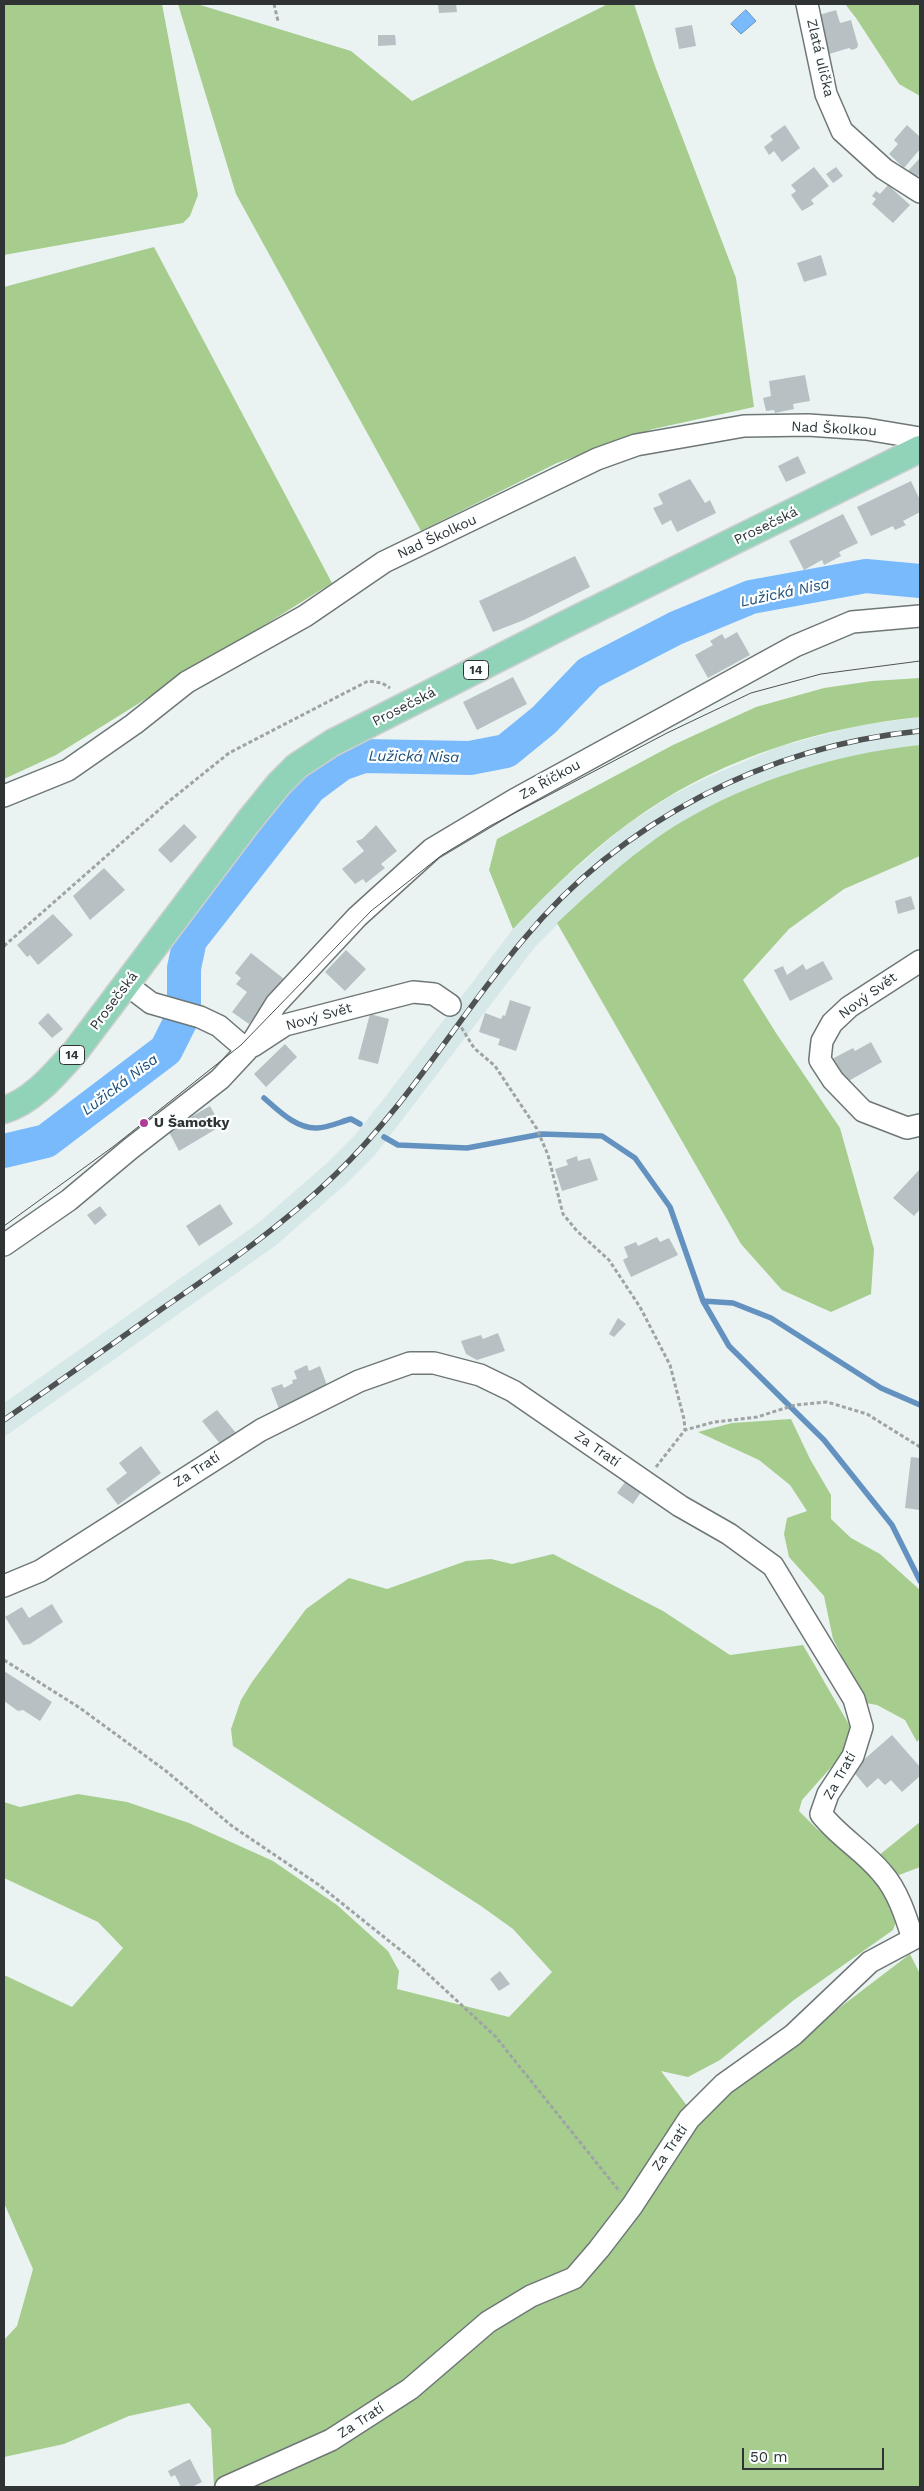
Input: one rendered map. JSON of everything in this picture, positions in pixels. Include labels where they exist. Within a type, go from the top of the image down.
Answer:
[{"type":"main road","name":"Prosečská","points":[[4,1110],[29,1096],[50,1080],[75,1052],[248,821],[297,766],[332,744],[403,707],[920,449]]},
{"type":"street","name":"Zlatá ulička","points":[[807,4],[826,94],[842,131],[884,168],[920,192]]},
{"type":"street","name":"Nad Školkou","points":[[4,796],[68,770],[134,724],[186,682],[305,616],[384,562],[597,459],[636,445],[744,426],[808,425],[866,429],[920,438]]},
{"type":"street","name":"Za Říčkou","points":[[248,1049],[265,1020],[282,997],[357,917],[432,849],[514,800],[795,646],[852,622],[920,616]]},
{"type":"street","name":"Nový Svět","points":[[920,961],[849,1007],[832,1023],[822,1041],[820,1060],[833,1080],[863,1112],[908,1128],[920,1125]]},
{"type":"street","points":[[4,1245],[69,1200],[130,1149],[191,1104],[220,1079],[248,1049],[241,1046],[220,1026],[200,1017],[152,1003],[126,984]]},
{"type":"street","name":"Nový Svět","points":[[248,1049],[285,1025],[413,992],[434,994],[450,1005]]},
{"type":"street","name":"Za Tratí","points":[[4,1586],[40,1571],[261,1430],[359,1381],[410,1363],[434,1363],[480,1374],[513,1391],[680,1506],[729,1534],[773,1566],[854,1698],[862,1727],[853,1756],[828,1794],[821,1814],[834,1830],[883,1873],[905,1911],[913,1939],[870,1962],[793,2035],[724,2084],[689,2119],[632,2206],[599,2250],[574,2278],[530,2296],[488,2322],[410,2389],[331,2440],[226,2487]]},
{"type":"path","points":[[274,4],[278,21]]},
{"type":"path","points":[[4,946],[168,802],[228,753],[368,680],[382,683],[394,690],[403,707]]},
{"type":"path","points":[[450,1005],[474,1048],[495,1066],[537,1129],[548,1155],[563,1214],[577,1231],[609,1260],[640,1307],[670,1365],[684,1418],[685,1430]]},
{"type":"path","points":[[644,1481],[685,1430],[714,1422],[757,1416],[795,1405],[827,1402],[867,1414],[920,1447]]},
{"type":"path","points":[[4,1660],[80,1708],[166,1771],[232,1826],[319,1885],[414,1961],[495,2036],[632,2206]]},
{"type":"shaded area","points":[[920,717],[920,745],[862,754],[787,774],[718,803],[683,822],[639,851],[581,901],[535,947],[375,1155],[346,1184],[275,1246],[4,1437],[4,1403],[257,1224],[326,1164],[354,1136],[382,1101],[513,929],[562,880],[622,828],[669,797],[706,778],[778,747],[856,726]]},
{"type":"green space","points":[[4,4],[162,4],[198,195],[190,216],[183,223],[4,255]]},
{"type":"green space","points":[[178,4],[197,4],[351,51],[412,101],[608,4],[634,4],[655,66],[736,278],[754,407],[653,429],[557,463],[421,531],[236,194]]},
{"type":"green space","points":[[845,4],[920,4],[920,96],[899,84]]},
{"type":"green space","points":[[154,247],[332,583],[56,755],[4,779],[4,287]]},
{"type":"green space","points":[[920,678],[920,717],[884,721],[813,736],[777,747],[709,775],[646,811],[610,837],[560,881],[513,929],[489,870],[497,839],[673,745],[756,707],[824,688],[872,681]]},
{"type":"green space","points":[[920,745],[920,856],[844,889],[789,929],[743,980],[840,1128],[874,1249],[871,1294],[831,1312],[782,1290],[741,1244],[557,923],[647,845],[690,817],[720,801],[752,787],[819,764],[887,749]]},
{"type":"green space","points":[[791,1419],[810,1459],[831,1495],[831,1519],[851,1538],[880,1554],[920,1590],[920,1738],[917,1742],[905,1720],[877,1705],[866,1703],[833,1639],[824,1596],[789,1557],[784,1534],[787,1518],[807,1511],[790,1485],[759,1460],[698,1432],[732,1423]]},
{"type":"green space","points":[[553,1554],[663,1611],[730,1655],[803,1645],[851,1728],[849,1747],[802,1800],[799,1811],[817,1829],[865,1865],[899,1913],[893,1930],[794,2000],[720,2060],[688,2077],[661,2071],[700,2123],[717,2101],[910,1954],[920,1974],[920,2487],[214,2487],[211,2429],[189,2403],[129,2416],[64,2444],[4,2457],[4,2340],[17,2326],[33,2269],[4,2203],[4,1975],[72,2007],[123,1948],[98,1922],[4,1878],[4,1802],[20,1807],[78,1794],[127,1802],[189,1823],[273,1861],[337,1905],[388,1951],[399,1971],[397,1989],[509,2017],[552,1972],[513,1929],[481,1906],[233,1746],[231,1729],[241,1700],[252,1682],[306,1609],[349,1578],[387,1589],[466,1561],[491,1559],[512,1564]]},
{"type":"green space","points":[[920,1822],[920,1867],[899,1875],[878,1856]]},
{"type":"water","points":[[746,10],[756,21],[741,34],[731,24]]},
{"type":"building","points":[[438,4],[456,4],[457,12],[439,13]]},
{"type":"building","points":[[836,10],[840,23],[851,20],[858,45],[857,48],[852,50],[849,48],[829,54],[819,15]]},
{"type":"building","points":[[692,25],[696,46],[679,49],[675,28]]},
{"type":"building","points":[[378,35],[395,35],[396,45],[378,46]]},
{"type":"building","points":[[785,125],[800,148],[782,162],[774,151],[769,155],[764,147],[773,140],[770,136]]},
{"type":"building","points":[[907,125],[920,137],[920,149],[904,168],[889,154],[898,144],[894,140]]},
{"type":"building","points":[[919,159],[920,173],[916,180],[907,172]]},
{"type":"building","points":[[814,167],[829,186],[811,200],[814,204],[802,211],[791,195],[796,191],[791,185]]},
{"type":"building","points":[[836,167],[843,176],[833,183],[826,174]]},
{"type":"building","points":[[888,185],[910,205],[893,223],[872,204],[876,199],[872,196],[876,191],[880,194]]},
{"type":"building","points":[[821,255],[827,275],[804,282],[797,263]]},
{"type":"building","points":[[805,375],[810,401],[793,404],[794,409],[775,413],[774,410],[766,411],[763,398],[771,396],[769,381]]},
{"type":"building","points":[[798,456],[806,473],[786,482],[778,466]]},
{"type":"building","points":[[690,479],[705,503],[710,500],[716,513],[677,532],[671,520],[662,525],[653,508],[663,504],[658,494]]},
{"type":"building","points":[[911,481],[920,500],[920,512],[903,521],[906,525],[895,530],[893,526],[871,536],[857,507]]},
{"type":"building","points":[[843,514],[858,543],[839,552],[841,556],[824,565],[822,560],[804,570],[789,541]]},
{"type":"building","points":[[575,556],[590,587],[524,620],[493,632],[479,601]]},
{"type":"building","points":[[737,632],[750,655],[708,678],[695,655],[713,645],[710,641],[722,634],[725,639]]},
{"type":"building","points":[[513,677],[527,704],[477,730],[463,702]]},
{"type":"building","points":[[184,824],[197,837],[171,863],[158,850]]},
{"type":"building","points":[[376,825],[397,851],[381,864],[385,868],[366,883],[363,879],[355,884],[342,869],[364,851],[356,841],[362,839]]},
{"type":"building","points":[[104,868],[125,890],[90,920],[73,896]]},
{"type":"building","points":[[911,896],[915,909],[898,914],[895,901]]},
{"type":"building","points":[[53,914],[73,935],[38,965],[30,955],[27,957],[17,945]]},
{"type":"building","points":[[346,950],[366,969],[345,991],[325,972]]},
{"type":"building","points":[[251,953],[284,979],[249,1024],[232,1012],[247,992],[236,984],[241,978],[235,973]]},
{"type":"building","points":[[823,961],[833,979],[790,1001],[774,970],[783,966],[787,975],[803,964],[806,970]]},
{"type":"building","points":[[510,1000],[531,1007],[516,1051],[498,1045],[500,1039],[479,1032],[485,1013],[501,1019],[503,1015],[505,1016]]},
{"type":"building","points":[[48,1013],[63,1029],[52,1038],[38,1023]]},
{"type":"building","points":[[370,1014],[389,1019],[378,1064],[358,1059]]},
{"type":"building","points":[[871,1042],[882,1062],[845,1083],[832,1059],[853,1048],[855,1051]]},
{"type":"building","points":[[285,1044],[297,1057],[266,1087],[254,1074]]},
{"type":"building","points":[[210,1106],[221,1126],[179,1151],[168,1130]]},
{"type":"building","points":[[577,1156],[578,1161],[590,1158],[598,1180],[562,1191],[555,1169],[568,1165],[566,1160]]},
{"type":"building","points":[[920,1169],[920,1209],[914,1216],[893,1198]]},
{"type":"building","points":[[220,1204],[233,1224],[199,1246],[186,1226]]},
{"type":"building","points":[[100,1206],[107,1215],[95,1225],[87,1215]]},
{"type":"building","points":[[657,1237],[660,1242],[669,1238],[678,1255],[631,1277],[623,1260],[628,1257],[624,1247],[636,1242],[638,1246]]},
{"type":"building","points":[[618,1318],[626,1324],[614,1337],[609,1334]]},
{"type":"building","points":[[498,1333],[505,1351],[477,1360],[466,1354],[461,1341],[481,1335],[483,1339]]},
{"type":"building","points":[[307,1365],[309,1371],[320,1366],[328,1388],[279,1409],[271,1388],[282,1384],[284,1388],[293,1383],[292,1380],[297,1379],[294,1371]]},
{"type":"building","points":[[217,1410],[236,1433],[221,1445],[202,1421]]},
{"type":"building","points":[[141,1446],[161,1473],[118,1505],[106,1489],[127,1473],[119,1463]]},
{"type":"building","points":[[911,1457],[920,1458],[920,1510],[905,1508]]},
{"type":"building","points":[[628,1478],[643,1489],[633,1504],[617,1493]]},
{"type":"building","points":[[52,1604],[63,1622],[30,1644],[23,1645],[5,1617],[22,1607],[29,1618]]},
{"type":"building","points":[[4,1671],[52,1702],[40,1721],[23,1710],[18,1711],[4,1701]]},
{"type":"building","points":[[892,1735],[920,1767],[920,1776],[902,1792],[891,1780],[885,1785],[878,1778],[867,1788],[852,1770]]},
{"type":"building","points":[[500,1971],[510,1984],[499,1991],[490,1979]]},
{"type":"building","points":[[190,2459],[202,2482],[192,2487],[181,2487],[175,2475],[171,2477],[168,2471]]},
{"type":"waterway","name":"Lužická Nisa","points":[[4,1151],[46,1141],[166,1050],[184,1014],[184,968],[190,940],[310,787],[341,764],[364,756],[470,758],[506,751],[544,720],[589,673],[676,628],[751,597],[866,576],[920,581]]},
{"type":"waterway","points":[[264,1098],[288,1118],[309,1127],[325,1127],[351,1119],[360,1124]]},
{"type":"waterway","points":[[384,1137],[398,1145],[467,1148],[542,1134],[602,1136],[635,1158],[670,1207],[703,1301],[733,1303],[771,1318],[881,1388],[920,1405]]},
{"type":"waterway","points":[[703,1301],[729,1346],[824,1440],[892,1525],[920,1581]]},
{"type":"tram line","points":[[4,1226],[114,1146],[241,1045],[371,911],[442,855],[490,826],[667,733],[751,693],[821,674],[920,661]]},
{"type":"railway","points":[[4,1420],[252,1245],[295,1211],[335,1175],[361,1148],[410,1090],[523,940],[562,897],[605,859],[651,826],[701,796],[753,772],[807,753],[863,739],[920,731]]},
{"type":"place","name":"U Šamotky","points":[[144,1123]]}]
